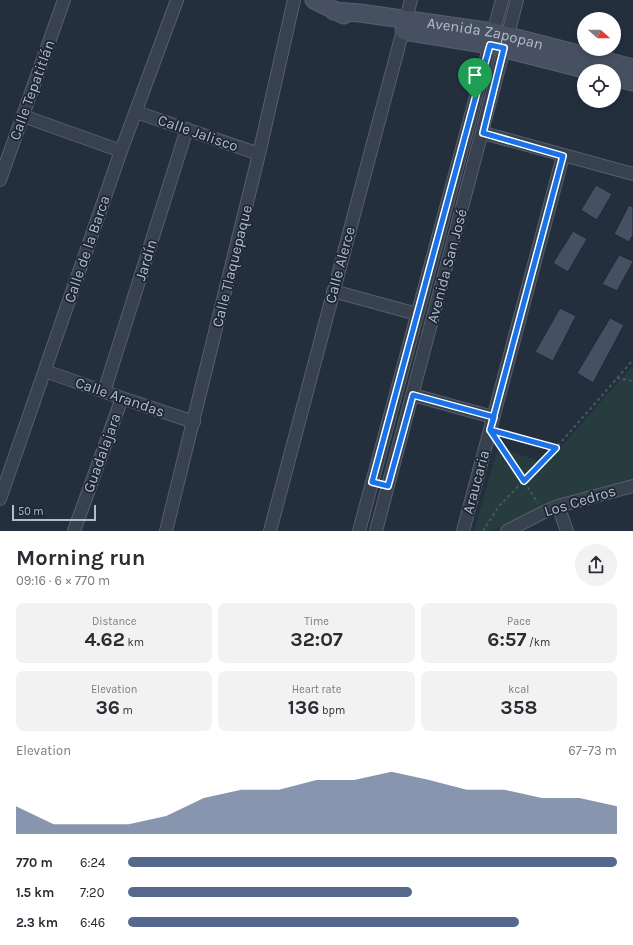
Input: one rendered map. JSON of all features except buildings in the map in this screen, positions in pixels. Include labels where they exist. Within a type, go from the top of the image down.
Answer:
[{"type":"street","name":"Calle Tepatitlán","points":[[0,180],[64,0]]},
{"type":"street","name":"Calle de la Barca","points":[[0,499],[121,151],[177,0]]},
{"type":"street","name":"Calle Tlaquepaque","points":[[166,531],[259,154],[294,0]]},
{"type":"street","name":"Avenida Zapopan","points":[[314,0],[334,11],[360,22],[404,25],[499,40],[633,68]]},
{"type":"street","name":"Calle Alerce","points":[[270,531],[411,0]]},
{"type":"street","name":"Avenida San José","points":[[376,531],[483,133],[499,40],[502,0]]},
{"type":"street","name":"Avenida San José","points":[[359,531],[417,314],[499,40],[517,0]]},
{"type":"street","name":"Avenida Zapopan","points":[[499,40],[577,66]]},
{"type":"street","points":[[621,79],[633,82]]},
{"type":"street","name":"Calle Jalisco","points":[[136,112],[259,154]]},
{"type":"street","points":[[23,116],[121,151]]},
{"type":"street","name":"Jardín","points":[[104,392],[187,129]]},
{"type":"street","points":[[483,133],[633,174]]},
{"type":"street","name":"Araucaria","points":[[463,531],[563,156]]},
{"type":"street","points":[[333,291],[417,314]]},
{"type":"street","name":"Calle Arandas","points":[[45,371],[194,422]]},
{"type":"street","points":[[413,395],[494,417]]},
{"type":"street","name":"Guadalajara","points":[[74,531],[122,398]]},
{"type":"street","points":[[372,482],[388,486]]},
{"type":"street","name":"Los Cedros","points":[[507,531],[558,506],[633,486]]},
{"type":"street","points":[[558,506],[567,531]]},
{"type":"path","points":[[483,531],[499,506],[556,448],[633,360]]},
{"type":"path","points":[[617,378],[633,382]]},
{"type":"path","points":[[490,430],[556,448]]},
{"type":"path","points":[[490,430],[544,512]]},
{"type":"green space","points":[[633,365],[633,483],[551,501],[492,531],[474,531],[498,448],[547,463]]},
{"type":"route","points":[[475,99],[372,482],[388,486],[413,395],[494,417],[490,430],[556,448],[524,481],[490,430],[563,156],[483,133],[504,48],[490,45],[475,99]]}]
